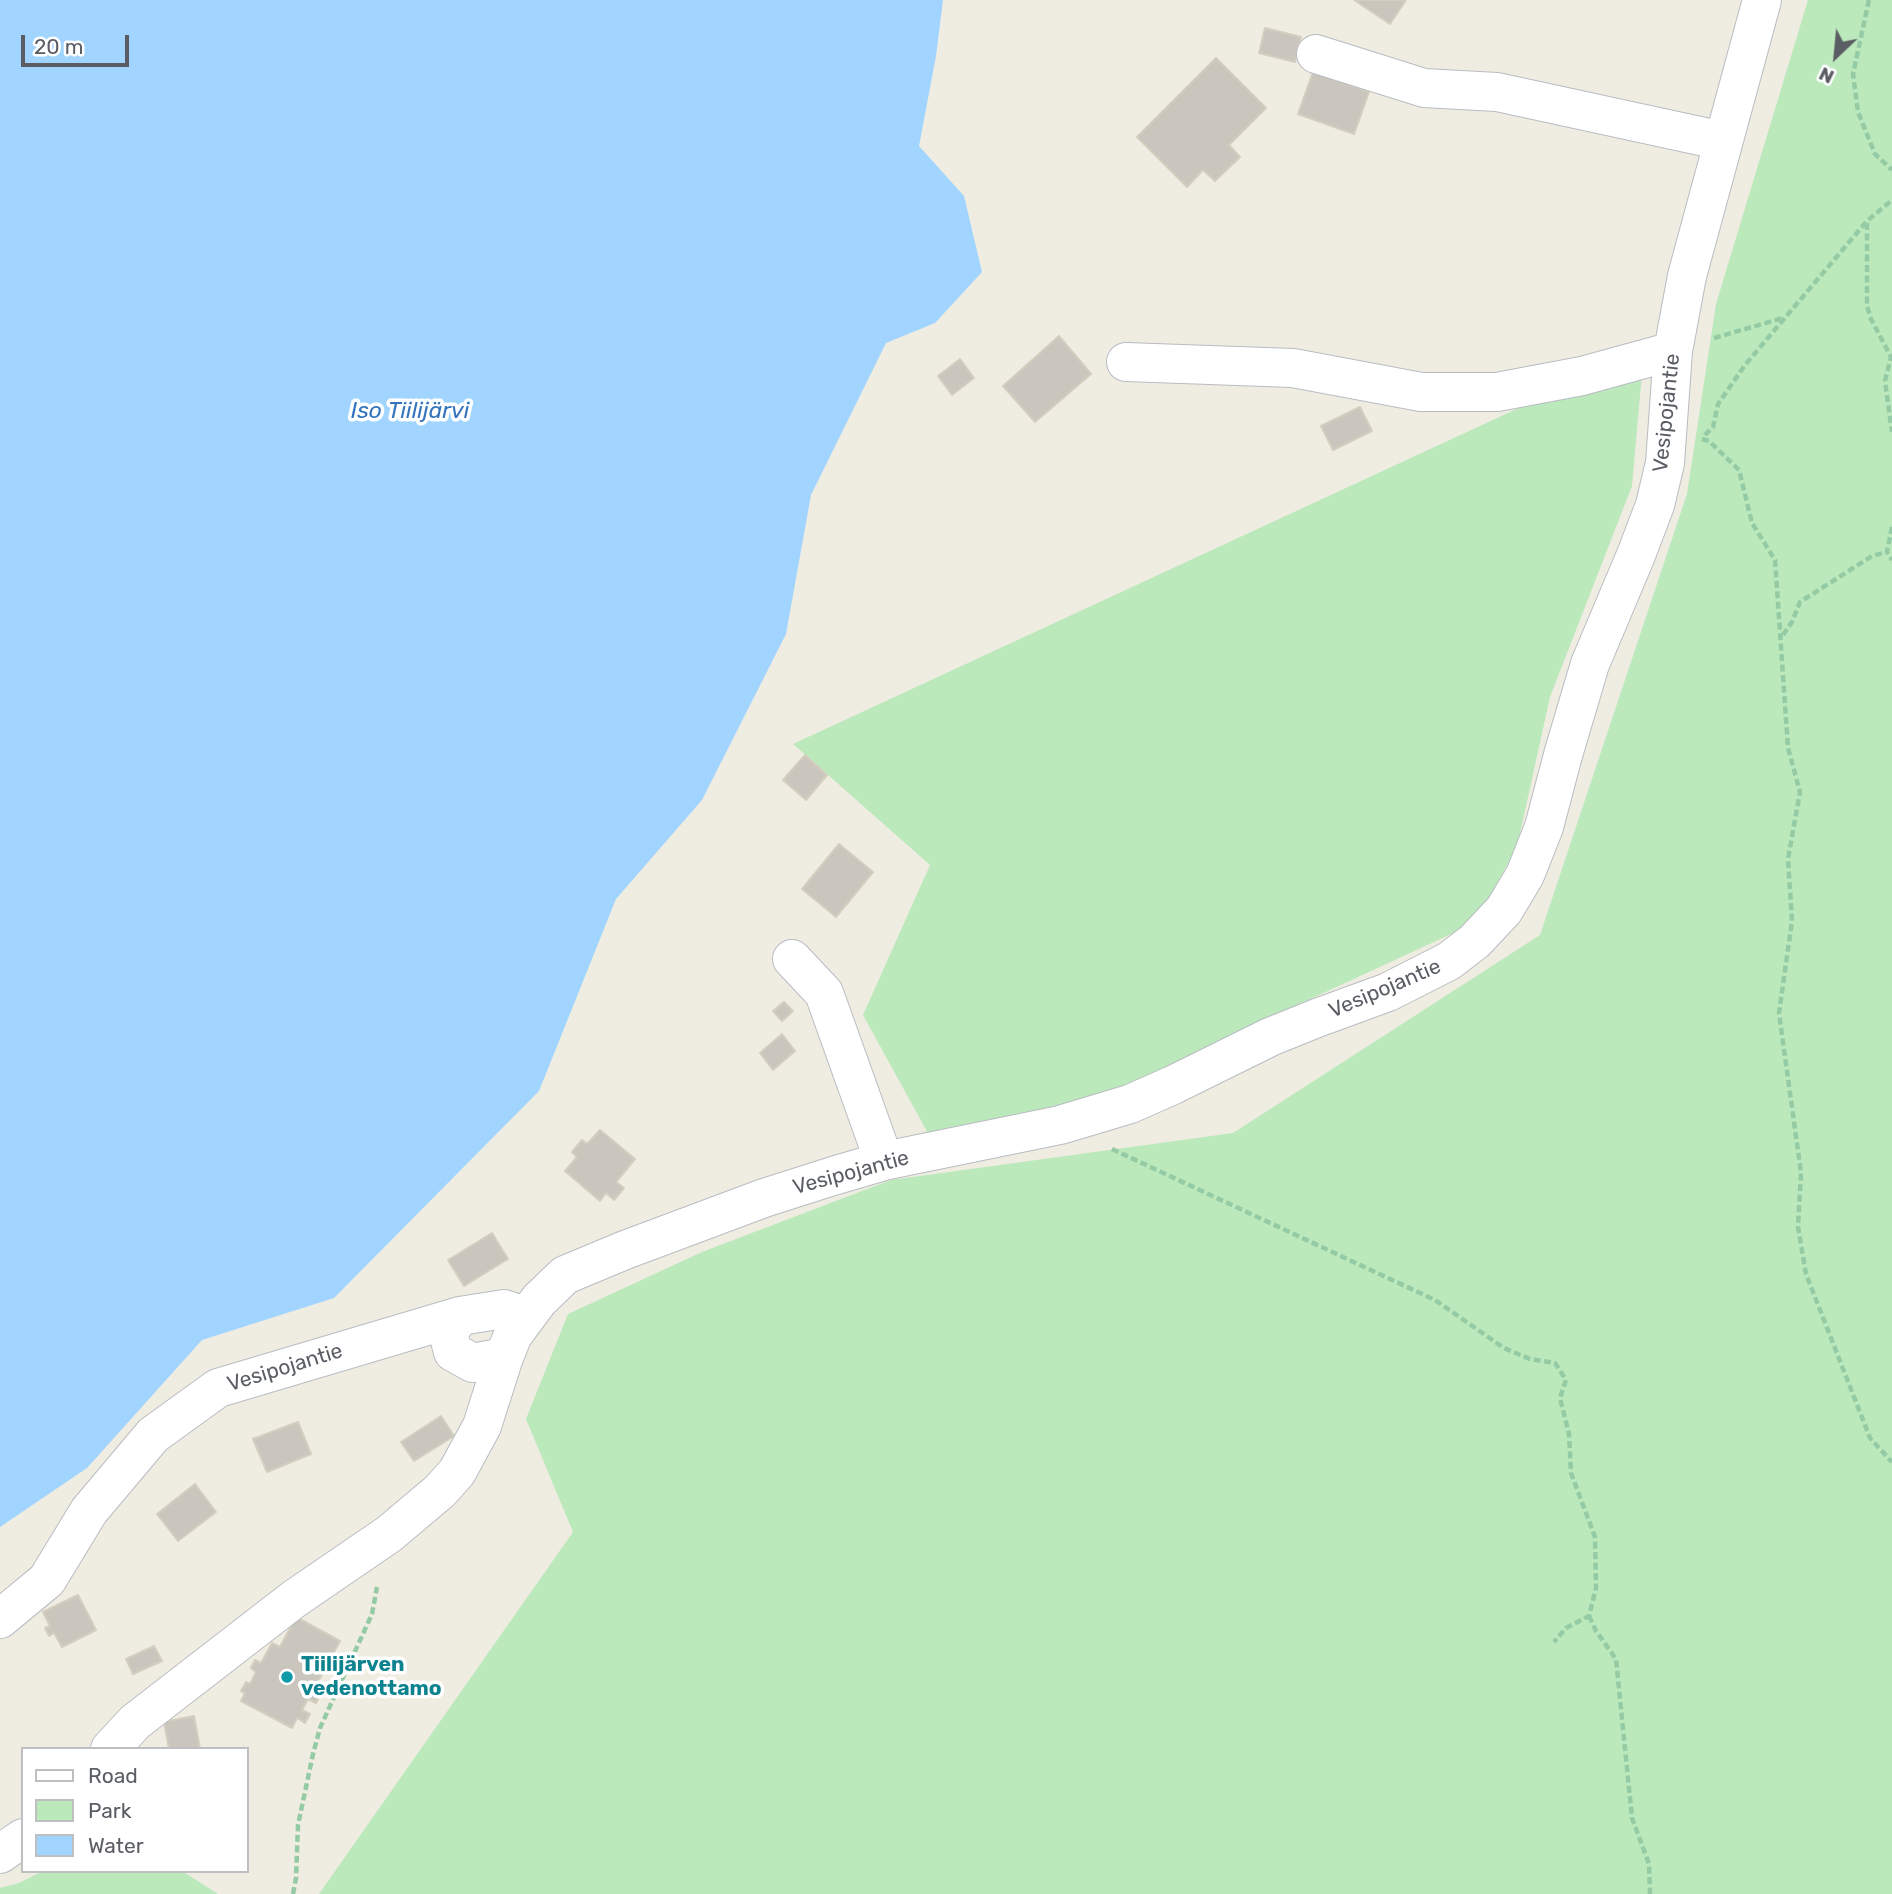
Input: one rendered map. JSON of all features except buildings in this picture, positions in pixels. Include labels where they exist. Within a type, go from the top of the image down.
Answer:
[{"type":"street","name":"Vesipojantie","points":[[112,1747],[135,1722],[294,1599],[389,1534],[440,1491],[457,1472],[482,1426],[513,1335],[525,1316],[565,1275],[764,1198],[884,1161],[1060,1125],[1130,1104],[1270,1037],[1388,992],[1449,961],[1475,941],[1504,910],[1525,875],[1544,827],[1590,664],[1655,505],[1665,463],[1672,351],[1687,276],[1762,0]]},
{"type":"street","points":[[1316,54],[1424,88],[1497,92],[1723,141]]},
{"type":"street","points":[[1126,362],[1293,368],[1421,392],[1497,392],[1582,376],[1672,351]]},
{"type":"street","points":[[792,959],[824,993],[884,1161]]},
{"type":"street","name":"Vesipojantie","points":[[0,1619],[47,1580],[89,1511],[153,1435],[218,1388],[460,1316],[503,1308],[525,1316]]},
{"type":"street","points":[[460,1316],[448,1333],[453,1352],[473,1363],[504,1357]]},
{"type":"street","points":[[0,1854],[21,1839]]},
{"type":"path","points":[[1869,0],[1853,74],[1858,112],[1875,154],[1892,170]]},
{"type":"path","points":[[1892,200],[1867,221],[1745,365],[1718,404],[1713,427],[1701,439],[1709,441],[1739,470],[1752,523],[1775,560],[1788,748],[1800,792],[1788,859],[1792,921],[1779,1013],[1801,1173],[1798,1227],[1806,1274],[1870,1438],[1892,1462]]},
{"type":"path","points":[[1867,221],[1867,306],[1891,357],[1885,381],[1892,432]]},
{"type":"path","points":[[1672,351],[1784,318]]},
{"type":"path","points":[[1892,527],[1887,552],[1892,560]]},
{"type":"path","points":[[1782,637],[1793,622],[1800,602],[1872,556],[1887,552]]},
{"type":"path","points":[[1060,1125],[1435,1300],[1504,1348],[1530,1359],[1555,1363],[1566,1380],[1560,1398],[1569,1434],[1571,1473],[1595,1537],[1596,1588],[1589,1616],[1596,1632],[1616,1659],[1632,1818],[1649,1864],[1650,1894]]},
{"type":"path","points":[[293,1894],[298,1825],[313,1754],[320,1728],[372,1614],[389,1534]]},
{"type":"path","points":[[1554,1642],[1566,1628],[1589,1616]]},
{"type":"green space","points":[[1808,0],[1892,0],[1892,1894],[319,1894],[573,1532],[526,1419],[568,1314],[702,1252],[891,1180],[1233,1133],[1540,935],[1687,494],[1716,304]]},
{"type":"green space","points":[[1644,350],[1632,486],[1550,697],[1517,847],[1475,923],[1122,1089],[930,1137],[863,1015],[930,865],[793,744]]},
{"type":"green space","points":[[39,1873],[185,1873],[218,1894],[0,1894],[0,1888],[19,1883]]},
{"type":"water","name":"Iso Tiilijärvi","points":[[0,0],[943,0],[936,56],[919,146],[964,196],[982,272],[935,323],[886,343],[811,495],[786,634],[702,800],[616,899],[539,1091],[334,1298],[202,1340],[87,1468],[0,1527]]},
{"type":"place","name":"Tiilijärven vedenottamo","points":[[287,1677]]}]
